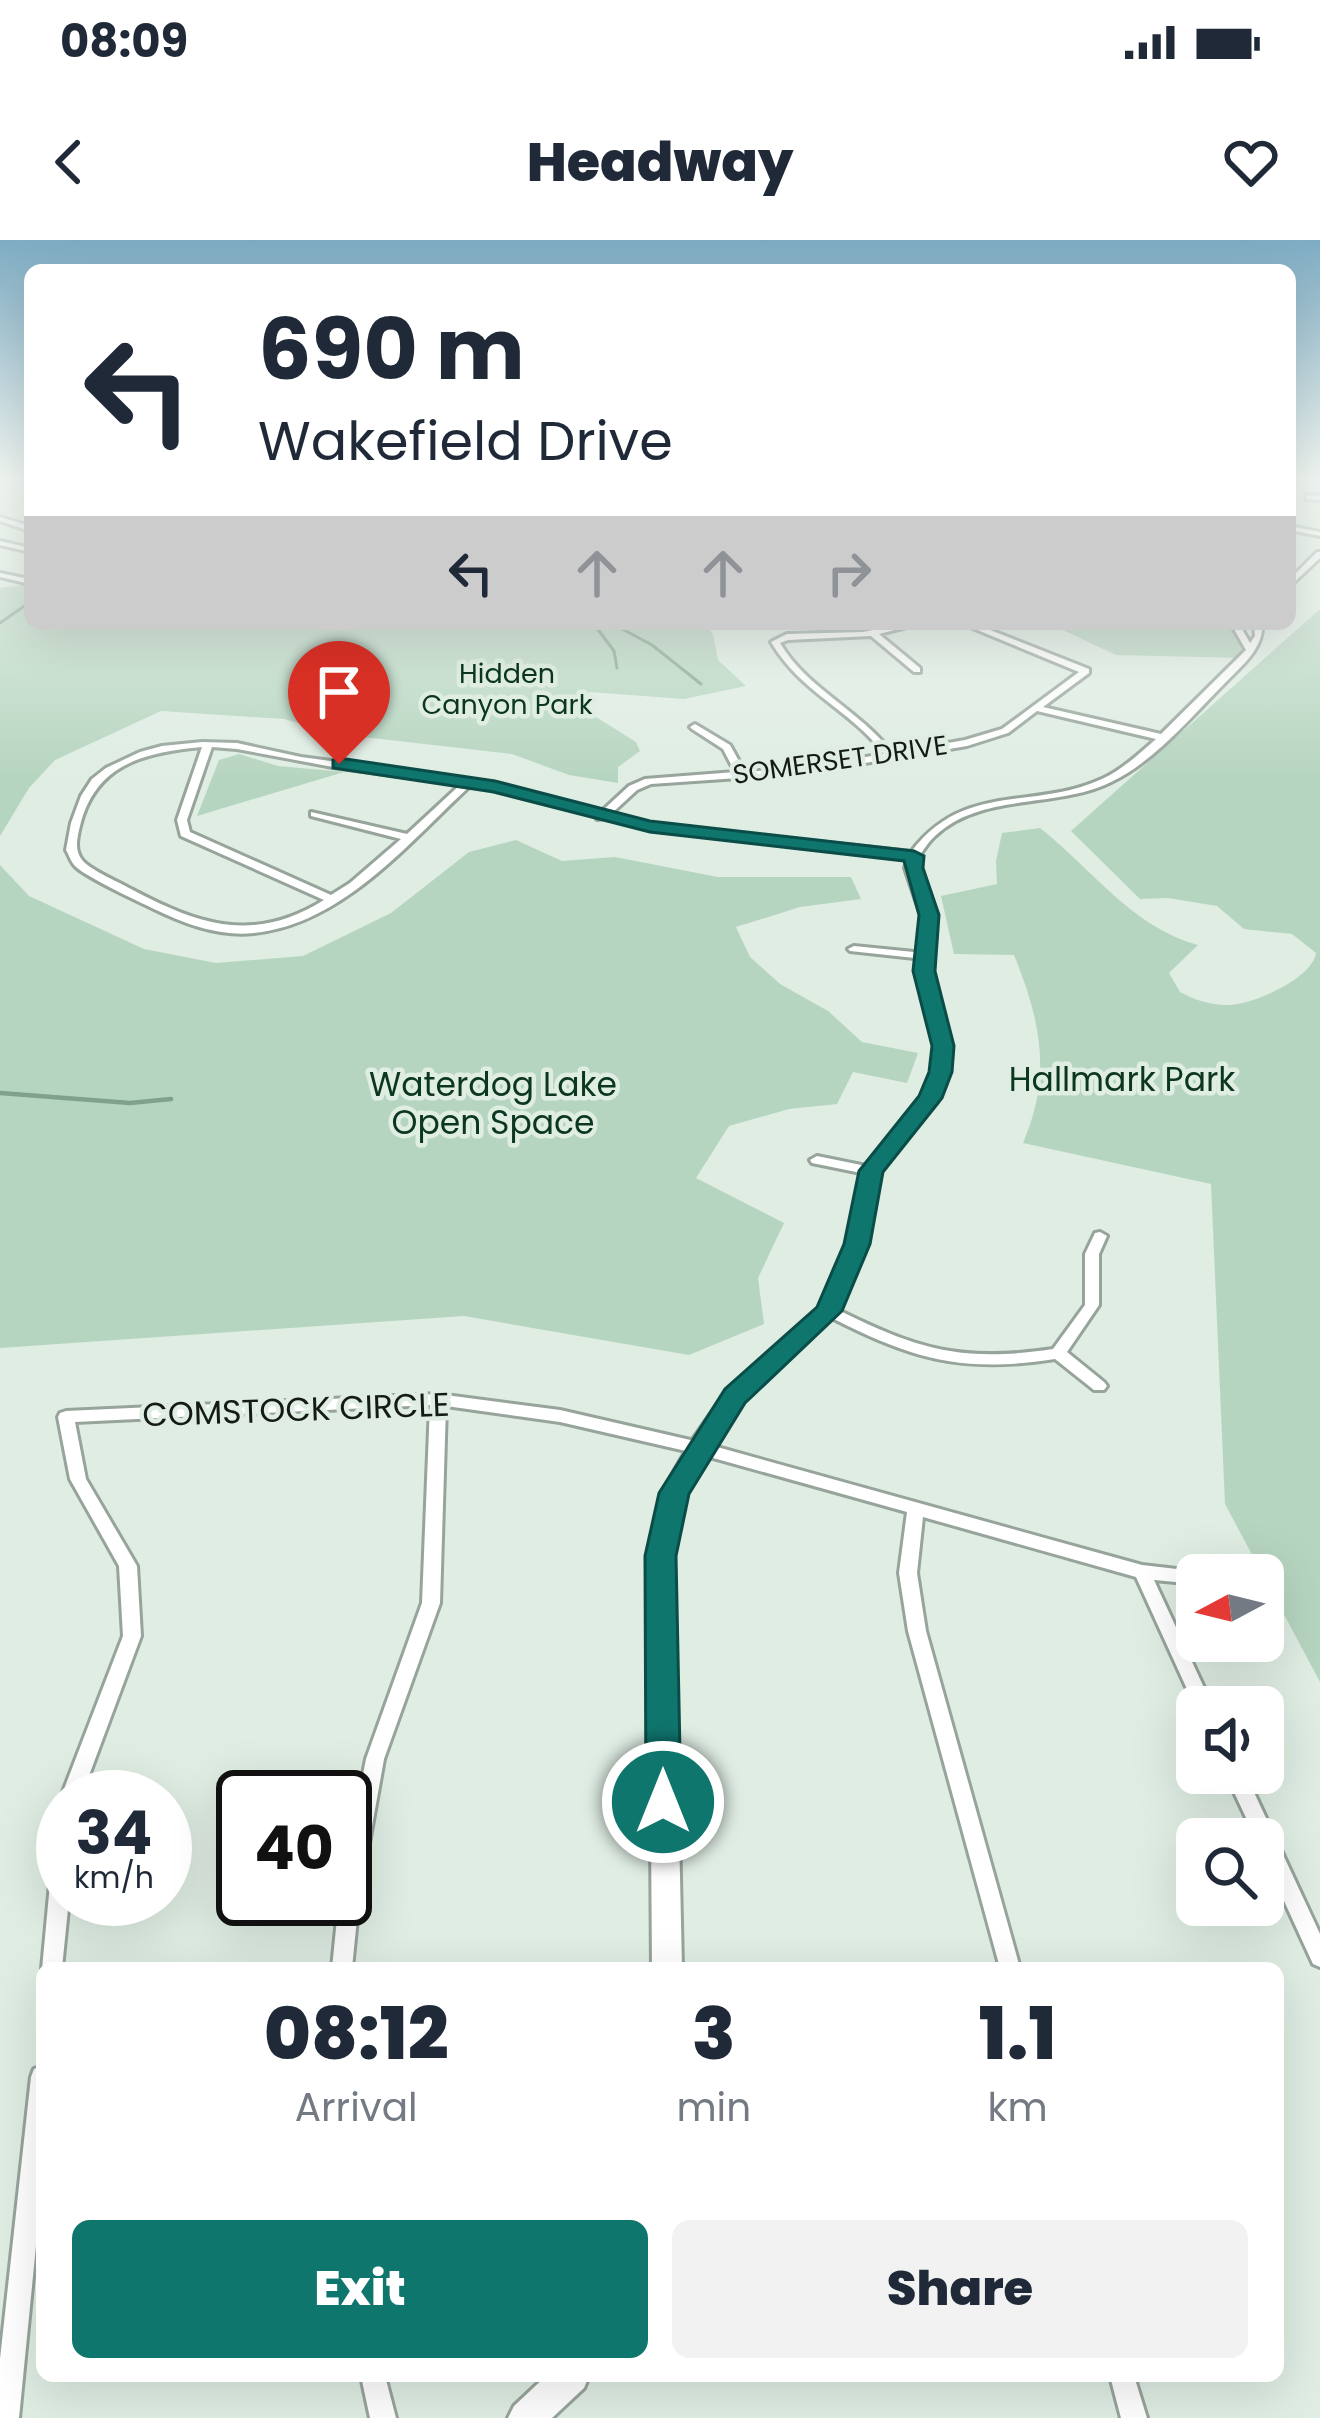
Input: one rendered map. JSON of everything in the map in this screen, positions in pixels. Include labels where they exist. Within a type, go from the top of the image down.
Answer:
[{"type":"street","points":[[890,630],[776,633],[777,648],[790,666],[875,735],[890,756]]},
{"type":"street","name":"SOMERSET DRIVE","points":[[601,817],[633,788],[649,781],[742,776],[983,738],[1039,709],[1086,671],[982,630]]},
{"type":"street","points":[[1238,630],[1250,650]]},
{"type":"street","points":[[667,1962],[661,1556],[674,1493],[735,1396],[829,1311],[857,1244],[871,1171],[931,1098],[943,1046],[924,956],[929,915],[913,868],[914,856],[926,834],[951,818],[996,804],[1072,795],[1111,779],[1250,650],[1258,630]]},
{"type":"street","points":[[874,634],[917,670]]},
{"type":"street","points":[[1039,709],[1160,737]]},
{"type":"street","points":[[695,727],[727,746],[742,776]]},
{"type":"street","points":[[469,782],[333,900],[282,927],[218,928],[80,866],[71,842],[88,793],[105,774],[151,754],[208,746],[469,782],[601,817],[706,835],[914,856]]},
{"type":"street","points":[[208,746],[182,820],[185,834],[333,900]]},
{"type":"street","points":[[315,814],[405,837]]},
{"type":"street","points":[[854,950],[924,956]]},
{"type":"street","points":[[817,1160],[871,1171]]},
{"type":"street","points":[[829,1311],[897,1346],[962,1362],[1012,1362],[1058,1353],[1092,1305],[1092,1254],[1100,1236]]},
{"type":"street","points":[[1058,1353],[1099,1386]]},
{"type":"street","points":[[343,1962],[360,1826],[375,1759],[431,1603],[438,1400]]},
{"type":"street","name":"COMSTOCK CIRCLE","points":[[81,1770],[132,1636],[128,1566],[78,1479],[66,1417],[438,1400],[560,1416],[699,1448],[1142,1572],[1176,1575]]},
{"type":"street","points":[[916,1509],[908,1573],[917,1631],[1008,1962]]},
{"type":"street","points":[[1142,1572],[1194,1686]]},
{"type":"street","points":[[1245,1794],[1320,1957]]},
{"type":"street","points":[[53,1962],[56,1926]]},
{"type":"street","points":[[6,2418],[36,2134]]},
{"type":"street","points":[[374,2382],[383,2418]]},
{"type":"street","points":[[526,2418],[565,2382]]},
{"type":"street","points":[[1124,2382],[1134,2418]]},
{"type":"green space","name":"Hidden Canyon Park","points":[[24,585],[24,630],[710,630],[718,660],[746,686],[684,699],[589,692],[577,705],[636,742],[640,751],[618,767],[618,783],[569,775],[512,754],[337,734],[284,719],[161,711],[55,760],[29,788],[0,836],[0,588]]},
{"type":"green space","name":"Hallmark Park","points":[[1320,609],[1320,1682],[1284,1615],[1284,1554],[1252,1554],[1225,1504],[1211,1184],[1023,1143],[1040,1071],[1031,1003],[1014,955],[954,954],[941,896],[997,884],[1002,833],[1040,828],[1133,911],[1198,945],[1169,973],[1180,992],[1203,1002],[1238,1004],[1293,981],[1316,953],[1292,934],[1244,929],[1217,906],[1140,899],[1071,831]]},
{"type":"green space","points":[[1063,630],[1239,630],[1250,650],[1245,658],[1116,655]]},
{"type":"green space","points":[[239,754],[278,766],[344,772],[197,816],[219,760]]},
{"type":"green space","name":"Waterdog Lake Open Space","points":[[516,840],[562,861],[615,857],[718,877],[851,877],[861,899],[800,907],[736,927],[750,957],[780,984],[828,1011],[862,1042],[918,1053],[907,1083],[853,1072],[837,1104],[789,1109],[729,1126],[696,1178],[784,1223],[758,1278],[764,1324],[689,1355],[464,1316],[0,1348],[0,865],[29,896],[144,949],[216,963],[303,956],[391,913],[469,852]]},
{"type":"waterway","points":[[0,623],[24,606]]},
{"type":"waterway","points":[[598,630],[614,651],[617,668]]},
{"type":"waterway","points":[[624,630],[652,645],[701,684]]},
{"type":"waterway","points":[[0,1093],[130,1103],[171,1099]]},
{"type":"route","points":[[339,764],[495,786],[650,826],[914,856],[913,868],[929,915],[924,971],[940,1026],[940,1072],[931,1098],[871,1171],[857,1244],[829,1311],[735,1396],[674,1493],[661,1556],[663,1802]]}]
